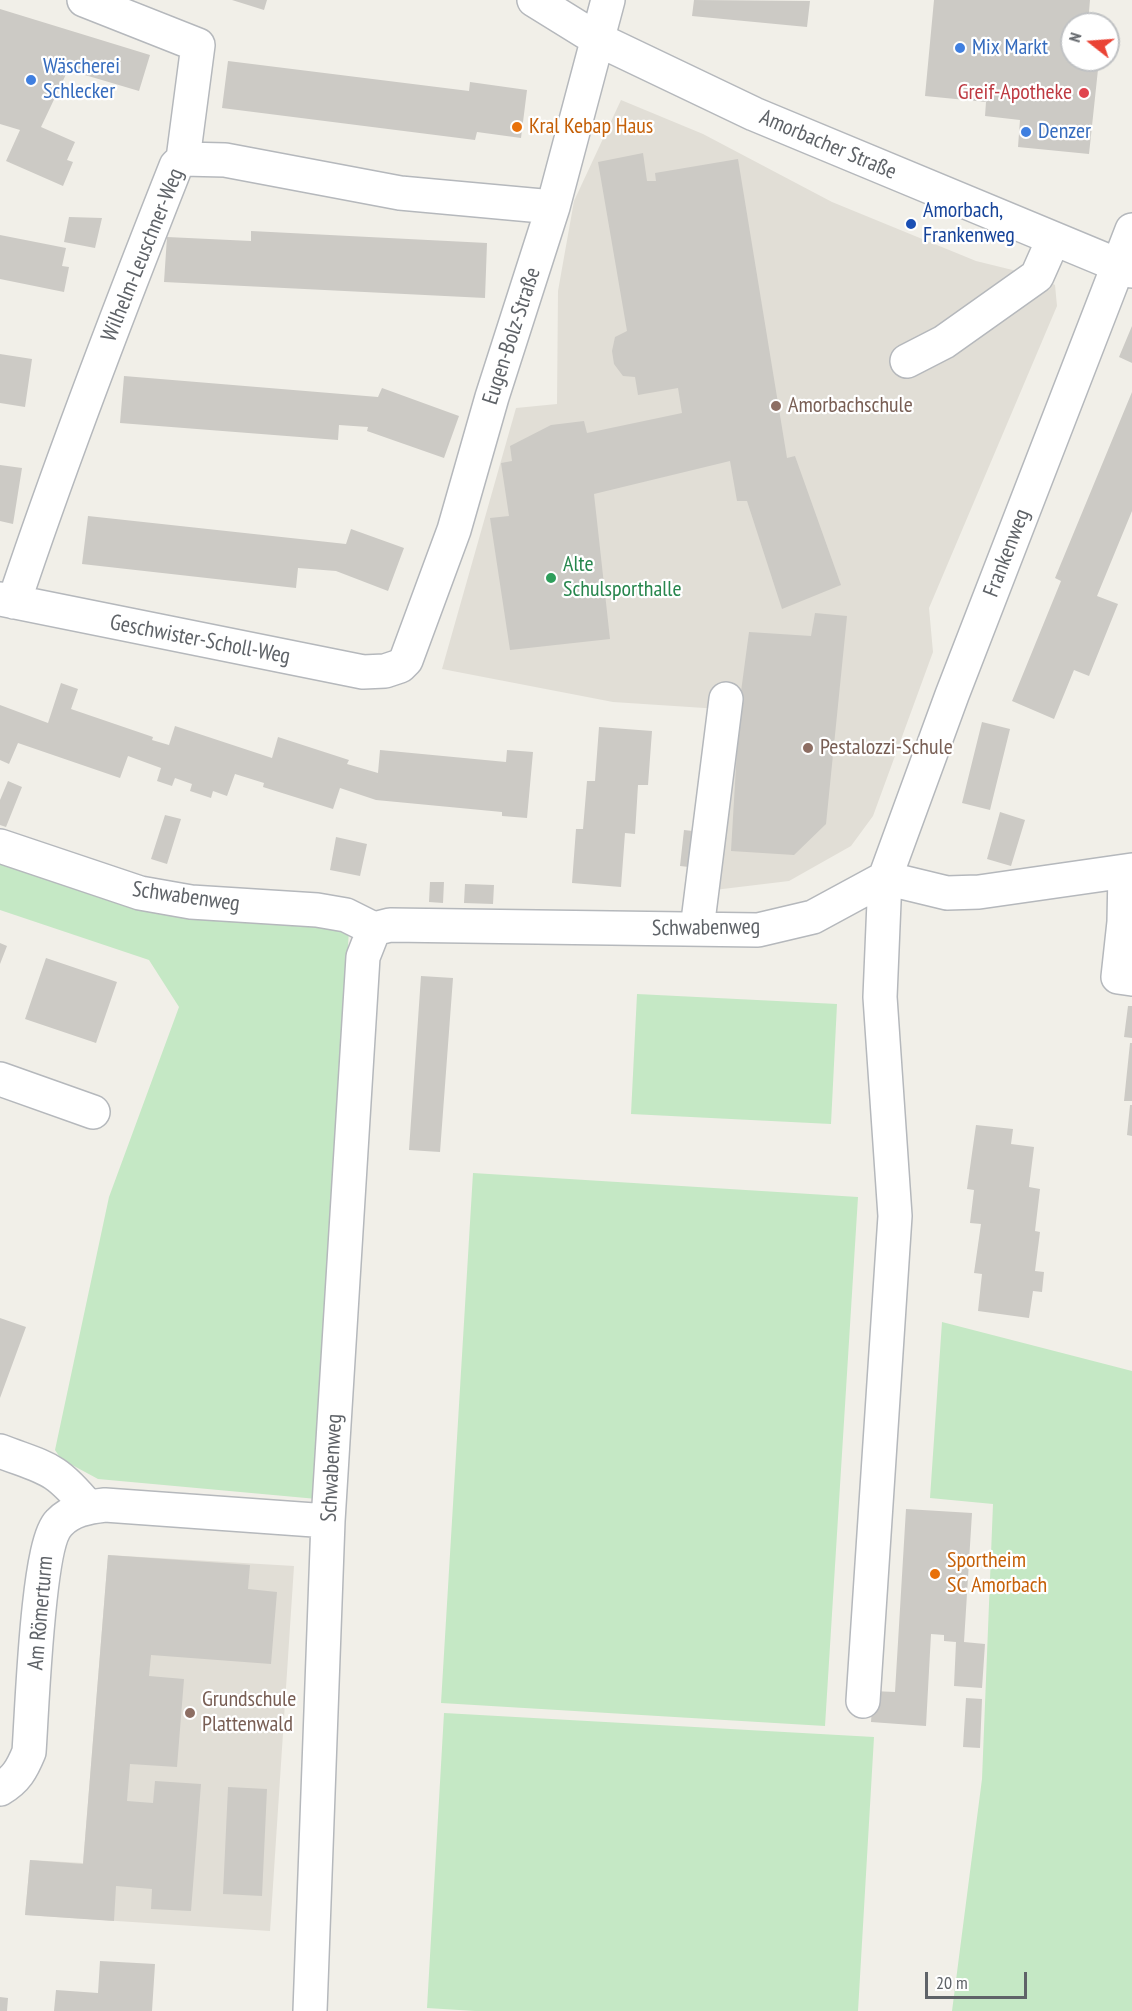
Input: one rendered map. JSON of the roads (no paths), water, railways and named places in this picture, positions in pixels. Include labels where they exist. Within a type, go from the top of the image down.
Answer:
[{"type":"street","points":[[84,0],[198,45],[183,159]]},
{"type":"street","name":"Amorbacher Straße","points":[[534,0],[597,39],[753,114],[1053,240],[1126,268]]},
{"type":"street","name":"Eugen-Bolz-Straße","points":[[400,666],[406,660],[454,530],[492,397],[553,207],[608,0]]},
{"type":"street","name":"Wilhelm-Leuschner-Weg","points":[[7,601],[176,166],[183,159],[225,160],[400,193],[553,207]]},
{"type":"street","name":"Frankenweg","points":[[863,1701],[895,1216],[880,997],[885,878],[952,695],[1126,268],[1132,230]]},
{"type":"street","points":[[908,360],[944,342],[1037,276],[1053,240]]},
{"type":"street","name":"Geschwister-Scholl-Weg","points":[[7,601],[363,672],[400,666]]},
{"type":"street","points":[[697,929],[726,699]]},
{"type":"street","name":"Schwabenweg","points":[[0,846],[140,893],[191,902],[317,910],[346,915],[374,929],[390,925],[758,930],[813,917],[885,878]]},
{"type":"street","points":[[885,878],[947,893],[979,891],[1128,871],[1118,977],[1132,979]]},
{"type":"street","name":"Schwabenweg","points":[[310,2011],[328,1521],[363,957],[374,929]]},
{"type":"street","points":[[0,1079],[93,1112]]},
{"type":"street","points":[[0,1452],[36,1463],[55,1472],[88,1507]]},
{"type":"street","name":"Am Römerturm","points":[[0,1789],[11,1783],[22,1769],[29,1752],[45,1554],[58,1523],[88,1507],[105,1505],[328,1521]]},
{"type":"place","name":"Mix Markt","points":[[960,48]]},
{"type":"place","name":"Wäscherei Schlecker","points":[[31,80]]},
{"type":"place","name":"Greif-Apotheke","points":[[1084,93]]},
{"type":"place","name":"Kral Kebap Haus","points":[[517,127]]},
{"type":"place","name":"Denzer","points":[[1026,132]]},
{"type":"place","name":"Amorbach, Frankenweg","points":[[911,224]]},
{"type":"place","name":"Amorbachschule","points":[[776,406]]},
{"type":"place","name":"Alte Schulsporthalle","points":[[551,578]]},
{"type":"place","name":"Pestalozzi-Schule","points":[[808,748]]},
{"type":"place","name":"Sportheim SC Amorbach","points":[[935,1574]]},
{"type":"place","name":"Grundschule Plattenwald","points":[[190,1713]]}]
